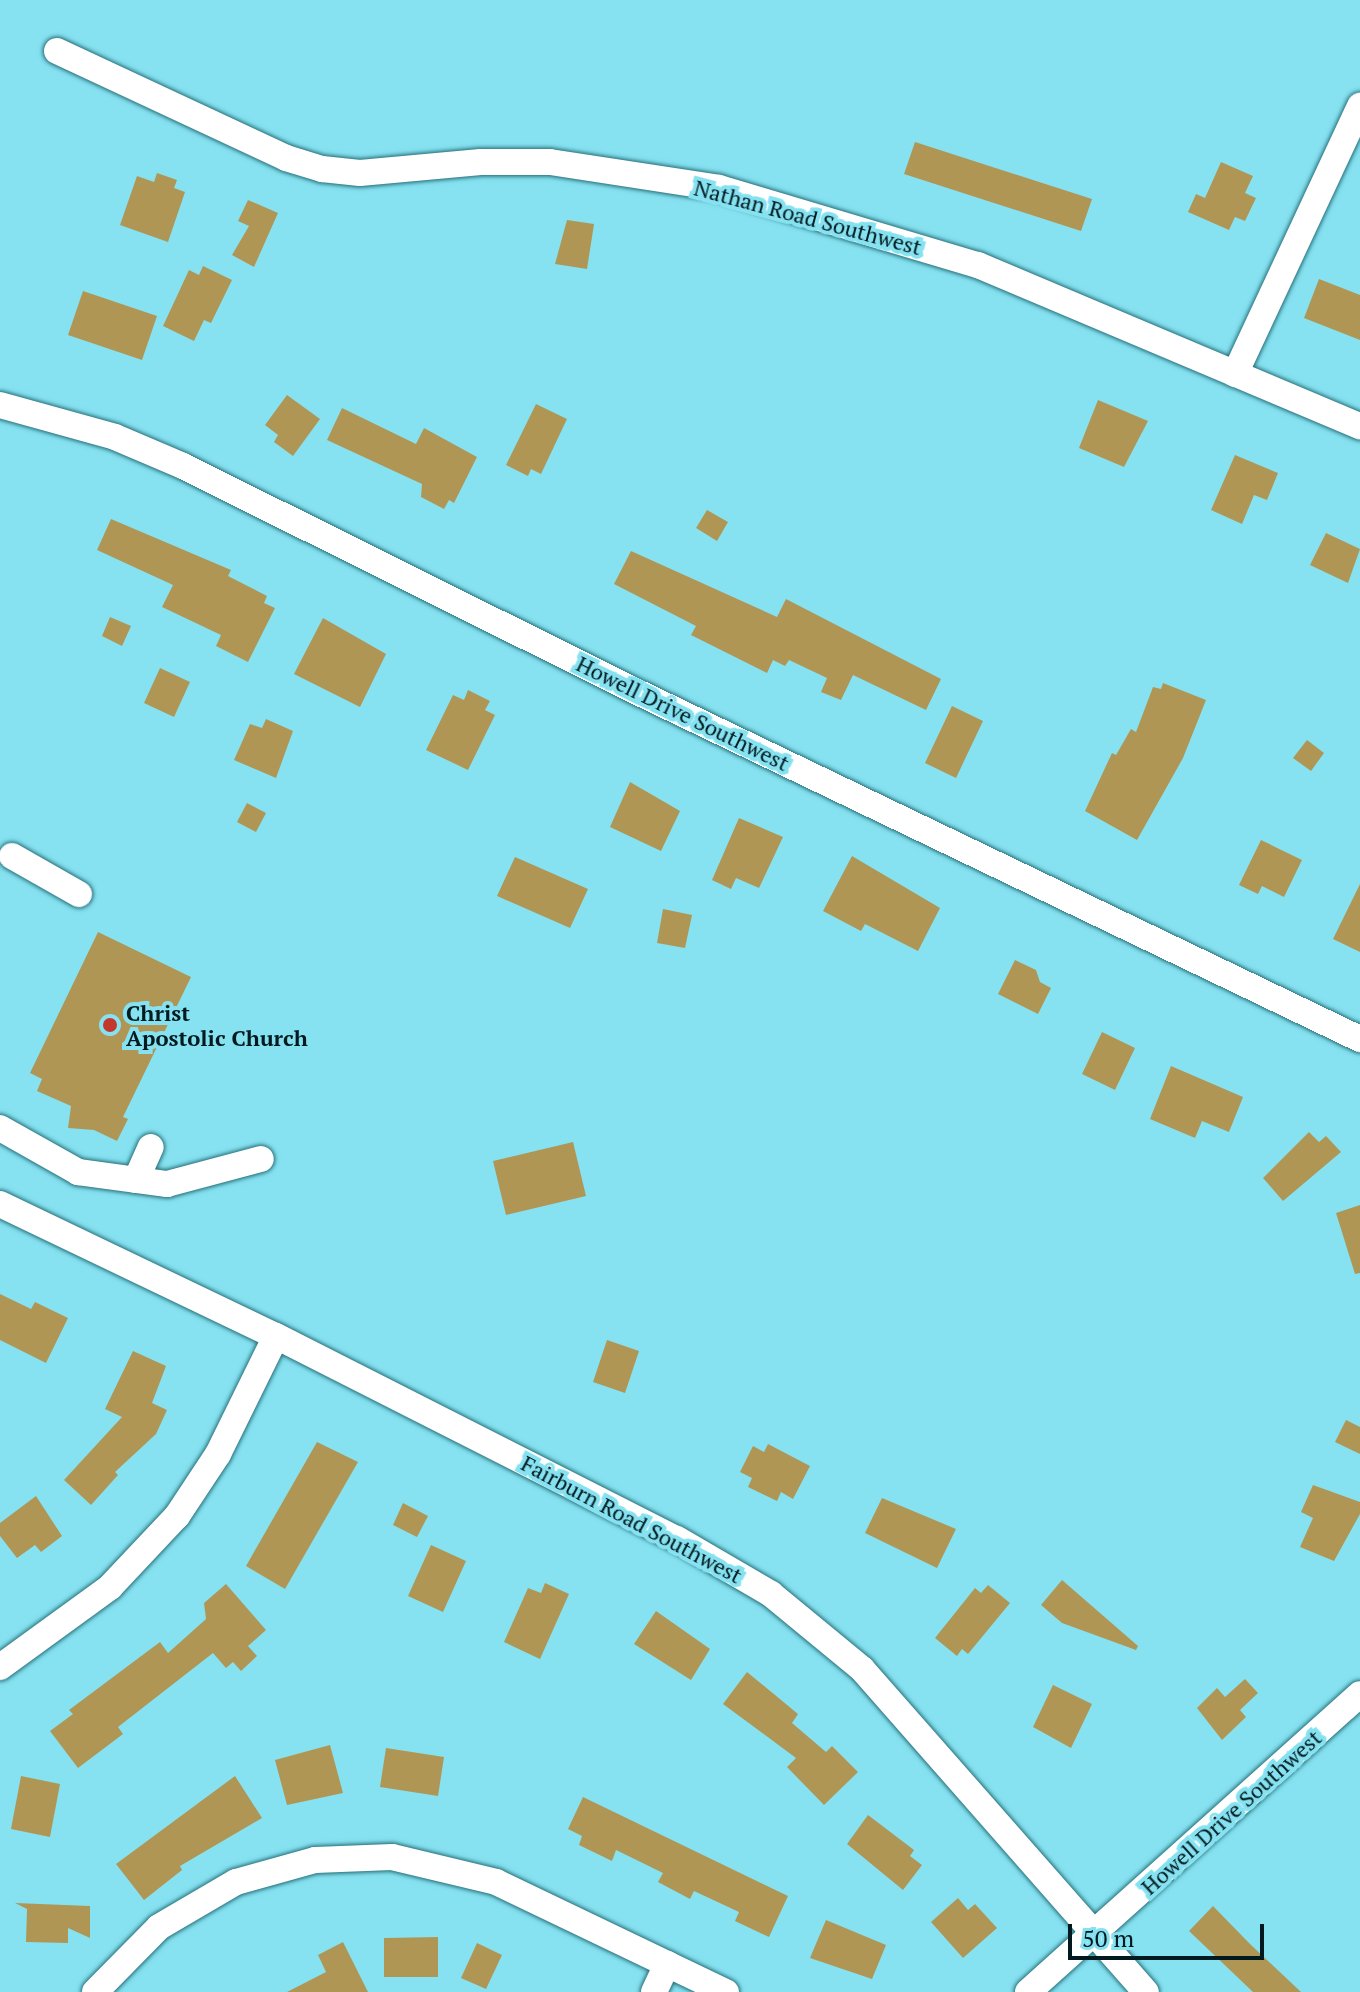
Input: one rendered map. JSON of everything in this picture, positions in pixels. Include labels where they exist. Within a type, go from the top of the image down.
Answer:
[{"type":"street","name":"Nathan Road Southwest","points":[[57,51],[286,158],[322,169],[360,173],[481,162],[550,162],[719,188],[978,265],[1360,426]]},
{"type":"street","points":[[1235,374],[1360,106]]},
{"type":"street","name":"Howell Drive Southwest","points":[[0,405],[115,437],[183,466],[631,689],[1360,1039]]},
{"type":"street","points":[[12,856],[79,894]]},
{"type":"street","points":[[0,1128],[78,1172],[167,1184],[261,1159]]},
{"type":"street","points":[[136,1180],[151,1147]]},
{"type":"street","name":"Fairburn Road Southwest","points":[[0,1204],[276,1336],[677,1539],[771,1594],[862,1669],[1146,1992]]},
{"type":"street","points":[[0,1667],[110,1587],[177,1516],[218,1454],[276,1336]]},
{"type":"street","name":"Howell Drive Southwest","points":[[1028,1992],[1360,1694]]},
{"type":"street","points":[[95,1992],[159,1927],[236,1882],[315,1860],[392,1857],[462,1870],[726,1992]]},
{"type":"street","points":[[654,1992],[667,1964]]},
{"type":"building","points":[[915,142],[1092,199],[1081,231],[904,174]]},
{"type":"building","points":[[1221,162],[1253,176],[1245,193],[1256,198],[1245,221],[1235,217],[1229,230],[1188,212],[1196,194],[1205,198]]},
{"type":"building","points":[[157,173],[177,180],[174,188],[185,192],[168,242],[120,225],[137,176],[154,182]]},
{"type":"building","points":[[248,200],[278,213],[254,267],[232,255],[249,226],[238,221]]},
{"type":"building","points":[[567,220],[594,224],[587,269],[555,264]]},
{"type":"building","points":[[203,266],[232,280],[211,323],[204,320],[194,341],[163,326],[189,270],[199,275]]},
{"type":"building","points":[[1319,279],[1360,295],[1360,340],[1304,318]]},
{"type":"building","points":[[83,291],[157,316],[142,360],[68,335]]},
{"type":"building","points":[[287,395],[320,419],[293,456],[274,442],[278,435],[265,425]]},
{"type":"building","points":[[1098,400],[1148,421],[1124,467],[1079,448]]},
{"type":"building","points":[[536,404],[567,419],[541,474],[531,469],[528,476],[506,465]]},
{"type":"building","points":[[342,408],[416,444],[424,428],[477,457],[454,503],[449,500],[444,509],[421,497],[422,484],[327,440]]},
{"type":"building","points":[[1235,455],[1278,473],[1267,500],[1254,495],[1242,524],[1211,510]]},
{"type":"building","points":[[707,510],[728,522],[717,541],[696,528]]},
{"type":"building","points":[[111,519],[231,570],[228,576],[267,596],[264,603],[275,608],[248,662],[216,646],[221,635],[162,607],[173,585],[97,550]]},
{"type":"building","points":[[1326,533],[1360,549],[1348,583],[1310,565]]},
{"type":"building","points":[[631,551],[777,617],[786,599],[941,679],[926,710],[853,675],[841,700],[821,692],[827,678],[789,660],[785,666],[773,660],[767,673],[691,635],[696,626],[614,584]]},
{"type":"building","points":[[110,617],[131,626],[122,646],[102,636]]},
{"type":"building","points":[[323,618],[386,654],[360,707],[294,674]]},
{"type":"building","points":[[160,668],[190,682],[174,717],[144,703]]},
{"type":"building","points":[[1163,683],[1206,700],[1183,758],[1137,840],[1085,811],[1112,753],[1116,755],[1131,729],[1136,732],[1153,687],[1161,689]]},
{"type":"building","points":[[468,690],[490,701],[485,710],[495,715],[468,770],[426,750],[453,695],[464,700]]},
{"type":"building","points":[[952,706],[983,721],[956,778],[925,763]]},
{"type":"building","points":[[266,719],[293,731],[276,778],[234,760],[250,724],[262,728]]},
{"type":"building","points":[[1307,740],[1324,753],[1311,771],[1293,758]]},
{"type":"building","points":[[630,782],[680,811],[661,851],[610,827]]},
{"type":"building","points":[[247,803],[266,813],[256,832],[237,822]]},
{"type":"building","points":[[739,818],[783,837],[759,888],[736,878],[731,889],[712,880]]},
{"type":"building","points":[[1261,840],[1302,860],[1284,897],[1262,886],[1258,894],[1239,885]]},
{"type":"building","points":[[852,856],[940,908],[918,951],[865,924],[861,931],[823,911]]},
{"type":"building","points":[[515,857],[588,889],[570,928],[497,896]]},
{"type":"building","points":[[1360,884],[1360,952],[1333,939]]},
{"type":"building","points":[[663,909],[692,915],[685,948],[657,943]]},
{"type":"building","name":"Christ Apostolic Church","points":[[98,932],[191,977],[123,1117],[128,1119],[117,1141],[94,1130],[68,1128],[71,1106],[37,1091],[42,1079],[30,1073]]},
{"type":"building","points":[[1015,960],[1036,970],[1040,982],[1051,988],[1038,1014],[998,994]]},
{"type":"building","points":[[1102,1032],[1135,1048],[1115,1090],[1082,1074]]},
{"type":"building","points":[[1171,1066],[1243,1097],[1229,1132],[1202,1121],[1195,1138],[1150,1119]]},
{"type":"building","points":[[1309,1132],[1319,1142],[1326,1136],[1341,1152],[1283,1201],[1263,1178]]},
{"type":"building","points":[[573,1142],[586,1196],[506,1215],[493,1161]]},
{"type":"building","points":[[1360,1205],[1360,1273],[1355,1274],[1336,1213]]},
{"type":"building","points":[[0,1294],[31,1309],[35,1302],[68,1318],[46,1363],[0,1340]]},
{"type":"building","points":[[607,1340],[639,1351],[625,1393],[593,1382]]},
{"type":"building","points":[[133,1351],[166,1366],[152,1403],[167,1410],[156,1434],[115,1472],[118,1475],[91,1505],[64,1480],[122,1417],[105,1409]]},
{"type":"building","points":[[1346,1420],[1360,1427],[1360,1454],[1335,1442]]},
{"type":"building","points":[[317,1442],[358,1462],[285,1589],[246,1566]]},
{"type":"building","points":[[768,1444],[810,1466],[793,1499],[781,1492],[777,1501],[748,1487],[752,1478],[740,1472],[753,1446],[764,1452]]},
{"type":"building","points":[[1313,1485],[1360,1502],[1360,1514],[1334,1561],[1300,1547],[1313,1518],[1301,1512]]},
{"type":"building","points":[[36,1496],[62,1536],[41,1552],[35,1545],[17,1558],[0,1536],[0,1523]]},
{"type":"building","points":[[882,1498],[956,1529],[937,1568],[865,1533]]},
{"type":"building","points":[[403,1503],[428,1516],[417,1537],[393,1525]]},
{"type":"building","points":[[431,1545],[466,1561],[443,1612],[408,1596]]},
{"type":"building","points":[[1062,1580],[1138,1646],[1136,1650],[1062,1623],[1041,1605]]},
{"type":"building","points":[[545,1583],[569,1594],[540,1659],[504,1642],[528,1588],[541,1593]]},
{"type":"building","points":[[226,1584],[266,1630],[248,1646],[257,1656],[241,1671],[233,1662],[226,1668],[213,1653],[118,1727],[123,1734],[78,1768],[50,1731],[73,1714],[69,1710],[160,1642],[168,1653],[206,1619],[204,1603]]},
{"type":"building","points":[[988,1585],[1010,1603],[968,1654],[962,1649],[957,1656],[935,1638],[975,1588],[981,1593]]},
{"type":"building","points":[[656,1611],[710,1649],[691,1680],[634,1644]]},
{"type":"building","points":[[747,1672],[798,1714],[792,1723],[826,1752],[832,1746],[858,1772],[824,1805],[787,1767],[796,1758],[723,1704]]},
{"type":"building","points":[[1245,1679],[1258,1693],[1240,1710],[1246,1717],[1222,1740],[1197,1708],[1217,1688],[1225,1697]]},
{"type":"building","points":[[1053,1685],[1092,1704],[1071,1748],[1033,1727]]},
{"type":"building","points":[[330,1745],[343,1793],[287,1805],[275,1760]]},
{"type":"building","points":[[386,1748],[444,1757],[438,1796],[380,1787]]},
{"type":"building","points":[[21,1776],[60,1784],[50,1837],[11,1829]]},
{"type":"building","points":[[235,1776],[262,1818],[180,1866],[182,1870],[144,1900],[116,1864]]},
{"type":"building","points":[[583,1797],[788,1896],[769,1937],[735,1921],[739,1912],[694,1891],[690,1899],[658,1882],[663,1873],[616,1850],[612,1861],[579,1845],[582,1836],[568,1829]]},
{"type":"building","points":[[868,1815],[914,1850],[910,1856],[922,1865],[903,1890],[847,1844]]},
{"type":"building","points":[[958,1898],[968,1910],[975,1904],[997,1928],[963,1958],[931,1922]]},
{"type":"building","points":[[15,1903],[90,1906],[90,1938],[68,1928],[68,1943],[26,1942],[27,1909]]},
{"type":"building","points":[[1213,1906],[1301,1992],[1253,1992],[1189,1931]]},
{"type":"building","points":[[826,1920],[886,1945],[872,1979],[810,1958]]},
{"type":"building","points":[[438,1937],[438,1977],[384,1977],[384,1938]]},
{"type":"building","points":[[343,1942],[368,1992],[287,1992],[326,1972],[318,1955]]},
{"type":"building","points":[[477,1943],[502,1955],[486,1989],[461,1978]]},
{"type":"place","name":"Christ Apostolic Church","points":[[110,1025]]}]
